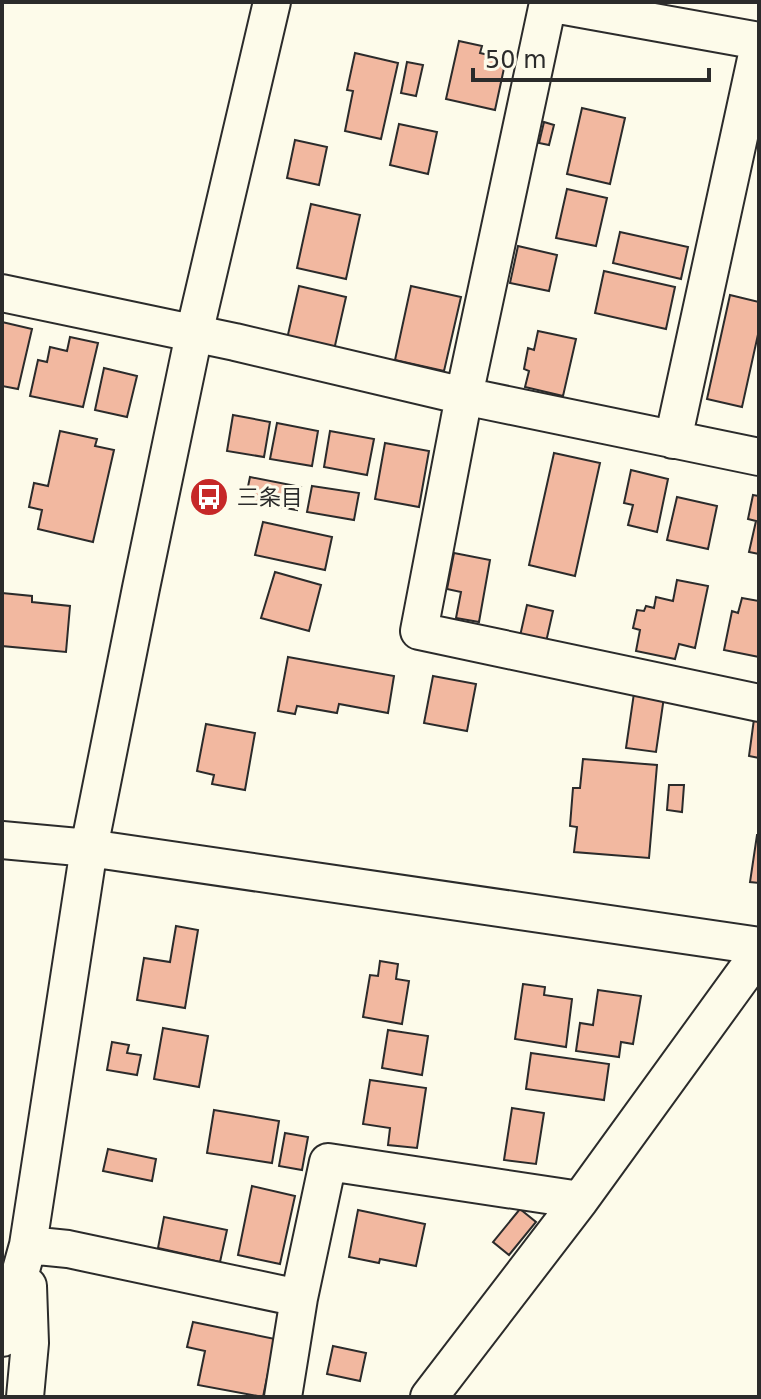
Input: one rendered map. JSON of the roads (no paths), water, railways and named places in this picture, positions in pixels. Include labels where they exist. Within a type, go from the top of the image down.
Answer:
[{"type":"street","points":[[2,1338],[28,1245],[89,848],[141,588],[194,334],[272,2]]},
{"type":"street","points":[[673,440],[759,43],[548,3],[464,396],[419,631],[759,703]]},
{"type":"street","points":[[2,293],[235,342],[464,396],[759,457]]},
{"type":"street","points":[[2,840],[89,848],[759,946]]},
{"type":"street","points":[[429,1397],[580,1200],[759,953]]},
{"type":"street","points":[[283,1397],[299,1298],[328,1162],[580,1200]]},
{"type":"street","points":[[28,1245],[68,1249],[299,1298]]},
{"type":"street","points":[[25,1397],[30,1343],[28,1245]]},
{"type":"place","name":"三条目","points":[[209,497]]}]
